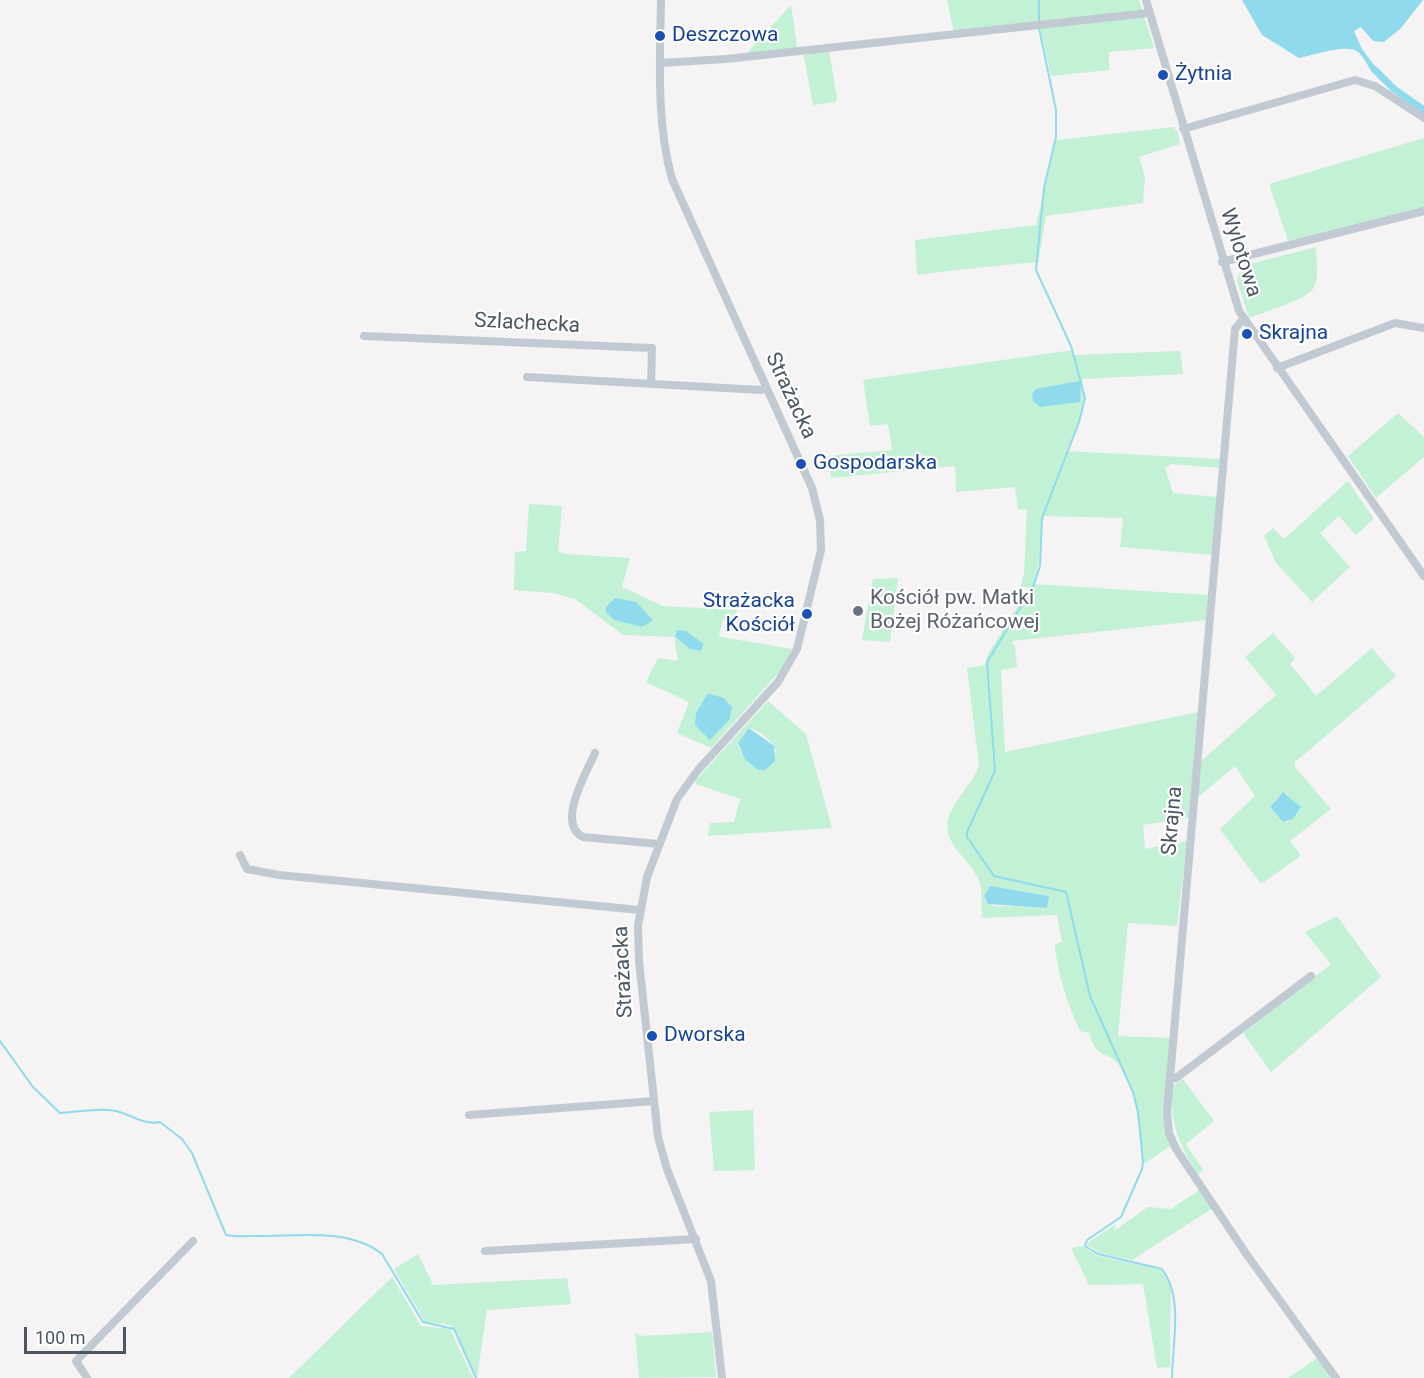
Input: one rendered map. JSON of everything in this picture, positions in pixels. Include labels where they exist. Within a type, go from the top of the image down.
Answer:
[{"type":"street","name":"Strażacka","points":[[661,0],[660,63],[665,147],[672,179],[817,504],[822,536],[817,574],[800,640],[788,668],[773,688],[693,776],[677,799],[659,844],[640,910],[638,954],[654,1101],[664,1159],[696,1239],[714,1294],[722,1378]]},
{"type":"street","name":"Wylotowa","points":[[1146,0],[1222,262],[1243,319],[1424,576]]},
{"type":"street","points":[[660,63],[726,59],[1039,23],[1149,13]]},
{"type":"street","points":[[1183,129],[1355,80],[1375,86],[1424,118]]},
{"type":"street","points":[[1222,262],[1424,211]]},
{"type":"street","name":"Skrajna","points":[[1243,319],[1235,329],[1170,1079],[1169,1133],[1176,1149],[1247,1255],[1336,1378]]},
{"type":"street","points":[[1277,368],[1395,323],[1424,328]]},
{"type":"street","name":"Szlachecka","points":[[364,336],[652,348],[651,384]]},
{"type":"street","points":[[527,377],[760,390],[766,388]]},
{"type":"street","points":[[595,753],[573,807],[571,822],[573,830],[583,837],[659,844]]},
{"type":"street","points":[[240,855],[247,869],[279,875],[640,910]]},
{"type":"street","points":[[1170,1079],[1176,1078],[1311,976]]},
{"type":"street","points":[[469,1115],[654,1101]]},
{"type":"street","points":[[485,1251],[696,1239]]},
{"type":"street","points":[[87,1378],[76,1361],[193,1241]]},
{"type":"green space","points":[[947,0],[1139,0],[1154,48],[1109,52],[1109,70],[1051,76],[1039,23],[954,34]]},
{"type":"green space","points":[[791,5],[798,52],[743,57]]},
{"type":"green space","points":[[829,49],[837,99],[835,102],[813,105],[803,51]]},
{"type":"green space","points":[[1173,127],[1178,132],[1180,144],[1139,157],[1145,177],[1143,203],[1046,216],[1038,263],[917,275],[915,240],[1036,225],[1056,140]]},
{"type":"green space","points":[[1424,138],[1424,207],[1288,241],[1269,184]]},
{"type":"green space","points":[[1316,247],[1317,274],[1313,289],[1293,302],[1249,318],[1237,280],[1242,266]]},
{"type":"green space","points":[[1073,350],[1074,355],[1180,351],[1183,374],[1082,379],[1084,399],[1082,416],[1066,451],[1220,459],[1220,468],[1171,464],[1165,468],[1173,493],[1218,497],[1212,555],[1120,547],[1123,518],[1044,516],[1038,567],[1033,584],[1208,595],[1206,620],[1012,641],[1015,647],[1017,667],[1001,670],[1005,752],[1198,712],[1194,761],[1202,760],[1276,695],[1245,657],[1273,633],[1295,658],[1290,664],[1316,696],[1372,648],[1396,676],[1295,762],[1295,767],[1331,809],[1290,841],[1300,854],[1299,857],[1261,884],[1220,829],[1255,796],[1235,766],[1196,799],[1189,818],[1143,825],[1145,849],[1187,841],[1177,926],[1128,923],[1118,1036],[1170,1038],[1173,1042],[1167,1116],[1175,1143],[1142,1165],[1135,1100],[1126,1076],[1115,1060],[1095,1048],[1089,1033],[1080,1031],[1067,1000],[1055,948],[1055,944],[1062,942],[1057,915],[982,918],[979,880],[953,844],[947,828],[950,812],[979,766],[967,668],[985,665],[988,654],[1028,590],[1027,587],[1020,587],[1024,574],[1027,509],[1018,510],[1015,487],[956,492],[955,466],[831,478],[828,456],[892,450],[888,424],[870,426],[863,380]],"holes":[[[1286,793],[1300,810],[1288,822],[1280,819],[1270,807],[1278,797]],[[989,887],[1048,896],[1046,907],[993,906],[985,901]]]},
{"type":"green space","points":[[1398,413],[1424,437],[1424,457],[1376,498],[1348,456]]},
{"type":"green space","points":[[1348,481],[1374,519],[1356,535],[1339,516],[1320,533],[1350,567],[1312,602],[1276,563],[1264,536],[1273,528],[1284,539]]},
{"type":"green space","points":[[529,504],[562,506],[558,551],[565,554],[630,558],[622,587],[663,606],[737,610],[736,621],[723,619],[719,635],[721,637],[792,649],[781,670],[711,748],[677,733],[689,702],[646,682],[658,658],[678,661],[674,637],[623,635],[575,599],[553,593],[514,590],[515,552],[526,551]],"holes":[[[677,630],[686,631],[701,651],[690,649],[675,638]],[[708,693],[724,698],[732,707],[730,719],[726,722],[700,709]]]},
{"type":"green space","points":[[898,578],[890,642],[862,640],[873,579]]},
{"type":"green space","points":[[768,701],[806,734],[832,828],[708,836],[710,823],[734,822],[740,799],[696,784],[695,781]],"holes":[[[749,728],[766,737],[777,753],[740,751],[738,743]]]},
{"type":"green space","points":[[1337,916],[1381,977],[1271,1072],[1243,1033],[1331,964],[1305,932]]},
{"type":"green space","points":[[1183,1079],[1214,1121],[1186,1144],[1203,1170],[1198,1174],[1180,1142],[1172,1112],[1172,1086]]},
{"type":"green space","points":[[753,1110],[755,1170],[714,1171],[709,1112]]},
{"type":"green space","points":[[1201,1189],[1213,1208],[1132,1260],[1100,1253],[1086,1244],[1116,1224],[1114,1231],[1148,1207],[1171,1209]]},
{"type":"green space","points":[[1082,1246],[1098,1256],[1161,1270],[1171,1284],[1170,1367],[1157,1368],[1143,1284],[1089,1285],[1071,1248]]},
{"type":"green space","points":[[418,1254],[433,1285],[567,1278],[571,1304],[487,1310],[477,1378],[451,1325],[425,1322],[394,1269]]},
{"type":"green space","points":[[392,1277],[421,1326],[450,1329],[473,1378],[289,1378]]},
{"type":"green space","points":[[712,1332],[716,1377],[639,1378],[635,1333],[643,1336]]},
{"type":"green space","points":[[1319,1357],[1333,1378],[1288,1378]]},
{"type":"water","points":[[1242,0],[1423,0],[1401,28],[1384,42],[1373,41],[1361,27],[1354,31],[1362,49],[1377,69],[1372,72],[1360,54],[1353,50],[1338,49],[1299,58],[1262,35]]},
{"type":"water","points":[[1079,381],[1081,383],[1080,402],[1040,407],[1033,401],[1032,394],[1036,389]]},
{"type":"water","points":[[615,598],[636,602],[653,620],[642,627],[614,620],[606,612],[606,607]]},
{"type":"water","points":[[677,630],[686,631],[704,644],[701,651],[690,649],[675,637]]},
{"type":"water","points":[[708,693],[724,698],[732,707],[730,719],[710,740],[695,725],[696,713]]},
{"type":"water","points":[[749,728],[774,746],[775,761],[765,770],[758,770],[745,759],[738,743]]},
{"type":"water","points":[[1283,792],[1301,807],[1293,819],[1283,822],[1270,807]]},
{"type":"water","points":[[990,886],[1049,896],[1047,908],[988,904],[984,896]]},
{"type":"waterway","points":[[1039,0],[1039,22]]},
{"type":"waterway","points":[[1039,28],[1056,110],[1056,137],[1044,188],[1036,270],[1071,346],[1085,398],[1079,422],[1042,518],[1040,566],[1033,587],[987,662],[995,771],[967,832],[967,837],[994,876],[1066,892],[1090,996],[1133,1092],[1138,1112],[1143,1161],[1142,1169],[1121,1217],[1087,1240],[1085,1246],[1098,1254],[1162,1269],[1169,1280],[1175,1307],[1172,1378]]},
{"type":"waterway","points":[[1375,70],[1394,89],[1424,110]]},
{"type":"waterway","points":[[0,1041],[33,1087],[60,1113],[116,1111],[147,1122],[160,1122],[182,1139],[192,1153],[226,1235],[323,1235],[354,1240],[382,1254],[423,1322],[454,1329],[476,1378]]},
{"type":"place","name":"Deszczowa","points":[[660,36]]},
{"type":"place","name":"Żytnia","points":[[1163,75]]},
{"type":"place","name":"Skrajna","points":[[1247,334]]},
{"type":"place","name":"Gospodarska","points":[[801,464]]},
{"type":"place","name":"Kościół pw. Matki Bożej Różańcowej","points":[[858,611]]},
{"type":"place","name":"Strażacka Kościół","points":[[807,614]]},
{"type":"place","name":"Dworska","points":[[652,1036]]}]
